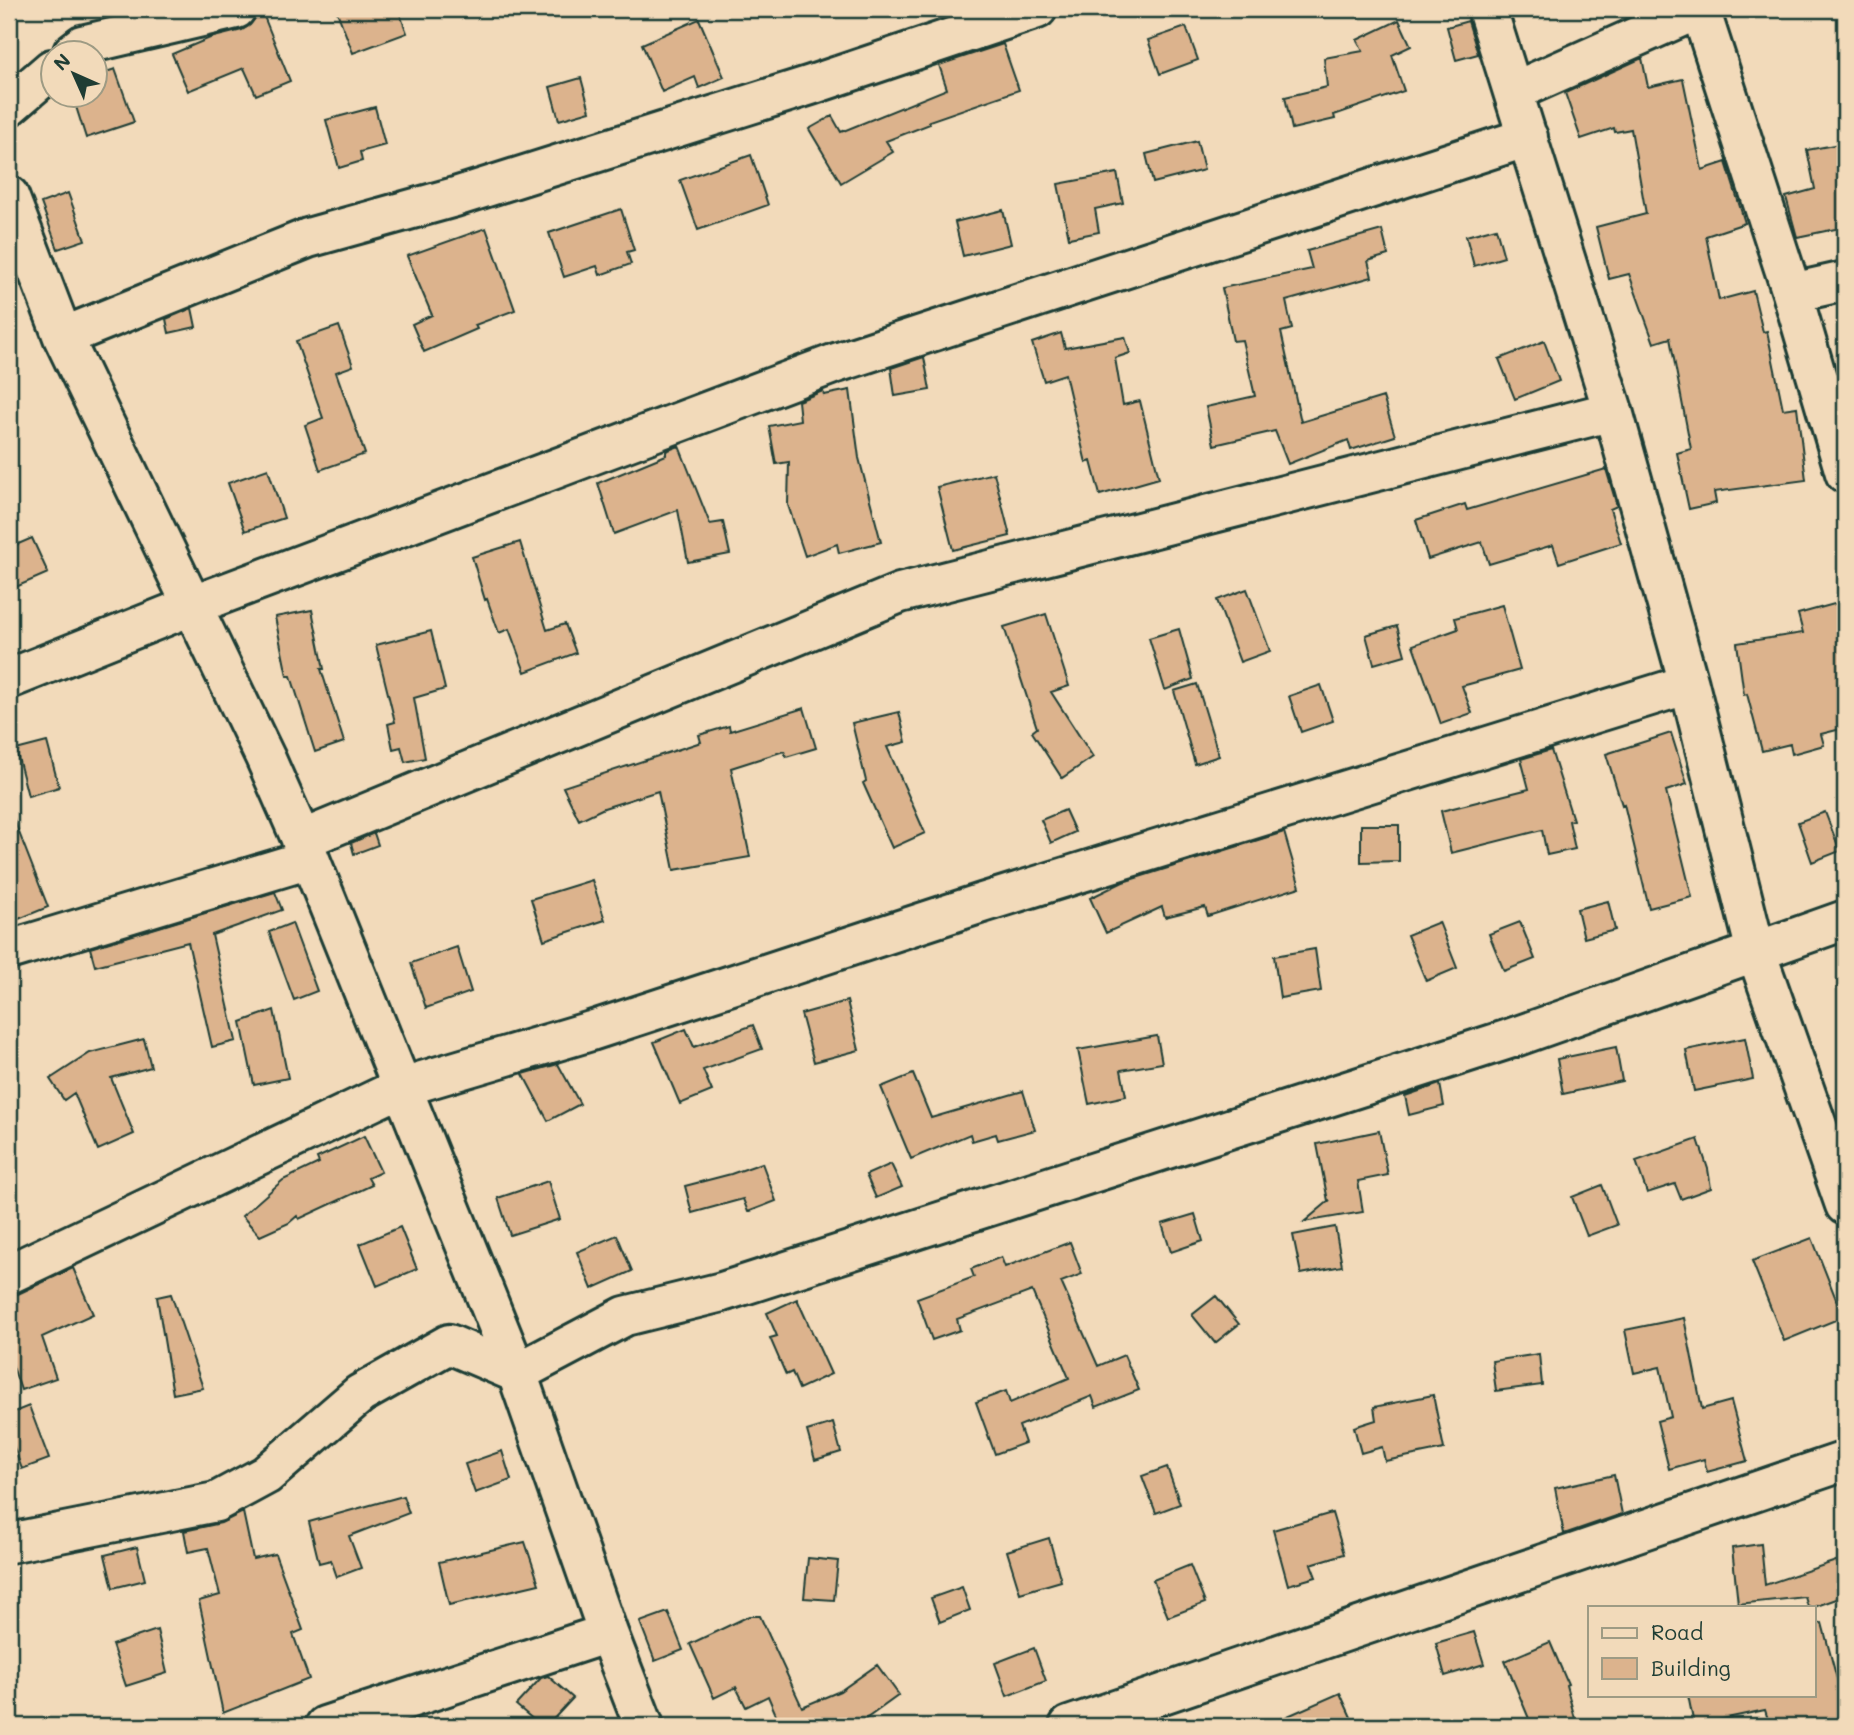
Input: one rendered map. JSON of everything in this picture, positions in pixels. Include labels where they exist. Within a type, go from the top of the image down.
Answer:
[{"type":"street","points":[[108,39],[236,9]]},
{"type":"street","points":[[63,337],[308,238],[455,197],[823,81],[1037,9]]},
{"type":"street","points":[[1487,9],[1613,411],[1689,684],[1756,952],[1845,1205]]},
{"type":"street","points":[[1513,92],[1700,9],[1792,293],[1845,473]]},
{"type":"street","points":[[9,106],[38,81]]},
{"type":"street","points":[[9,679],[191,606],[836,363],[1528,137]]},
{"type":"street","points":[[9,196],[63,337],[265,757],[305,850],[517,1373],[608,1633],[644,1726]]},
{"type":"street","points":[[1792,293],[1845,281]]},
{"type":"street","points":[[9,950],[305,850],[900,593],[1613,411]]},
{"type":"street","points":[[9,1274],[402,1087],[592,1031],[982,903],[1689,684]]},
{"type":"street","points":[[517,1373],[625,1316],[722,1292],[1456,1056],[1845,920]]},
{"type":"street","points":[[9,1543],[216,1502],[266,1475],[360,1394],[449,1344],[517,1373]]},
{"type":"street","points":[[1069,1726],[1845,1461]]},
{"type":"street","points":[[325,1726],[608,1633]]},
{"type":"building","points":[[336,9],[398,9],[407,33],[353,53]]},
{"type":"building","points":[[263,14],[290,81],[256,95],[244,68],[188,91],[172,54],[210,38],[242,30]]},
{"type":"building","points":[[699,19],[724,77],[699,88],[695,77],[662,92],[642,44]]},
{"type":"building","points":[[1399,20],[1411,46],[1392,55],[1404,91],[1334,115],[1335,119],[1292,129],[1285,97],[1327,87],[1324,58],[1363,51],[1357,40]]},
{"type":"building","points":[[1468,21],[1478,54],[1456,60],[1447,27]]},
{"type":"building","points":[[1186,27],[1198,60],[1160,74],[1148,40]]},
{"type":"building","points":[[1003,44],[1019,90],[929,121],[930,124],[886,141],[893,152],[841,183],[809,129],[832,116],[841,132],[947,89],[939,65]]},
{"type":"building","points":[[1642,58],[1648,87],[1683,79],[1702,170],[1726,162],[1745,223],[1706,236],[1719,300],[1753,291],[1763,332],[1767,331],[1783,409],[1797,407],[1806,480],[1714,492],[1716,503],[1689,509],[1677,453],[1691,449],[1670,338],[1654,343],[1629,274],[1609,279],[1596,227],[1646,214],[1631,129],[1615,132],[1614,128],[1581,139],[1565,93]]},
{"type":"building","points":[[115,69],[134,122],[86,138],[76,108],[108,108],[108,71]]},
{"type":"building","points":[[581,78],[590,111],[559,120],[550,87]]},
{"type":"building","points":[[375,107],[385,145],[360,152],[362,161],[339,168],[326,120]]},
{"type":"building","points":[[1197,141],[1204,170],[1153,183],[1146,154]]},
{"type":"building","points":[[1845,143],[1845,227],[1797,237],[1786,197],[1815,189],[1807,150]]},
{"type":"building","points":[[751,155],[768,205],[698,230],[680,180]]},
{"type":"building","points":[[1117,173],[1123,203],[1095,209],[1099,232],[1069,238],[1058,184]]},
{"type":"building","points":[[68,193],[85,240],[58,249],[41,203]]},
{"type":"building","points":[[621,209],[634,250],[627,252],[631,264],[600,275],[597,266],[564,277],[549,233]]},
{"type":"building","points":[[1003,210],[1011,244],[963,256],[955,222]]},
{"type":"building","points":[[486,228],[515,310],[475,325],[477,329],[424,352],[412,324],[432,315],[407,256]]},
{"type":"building","points":[[1496,228],[1504,257],[1474,266],[1466,236]]},
{"type":"building","points":[[1382,230],[1388,255],[1368,261],[1372,277],[1286,301],[1292,329],[1281,332],[1301,422],[1383,397],[1395,436],[1351,450],[1348,440],[1288,464],[1275,431],[1214,445],[1206,407],[1255,396],[1242,340],[1233,341],[1222,288],[1312,269],[1307,251]]},
{"type":"building","points":[[192,308],[196,327],[169,333],[166,319]]},
{"type":"building","points":[[339,326],[353,366],[336,372],[365,454],[320,470],[305,425],[323,418],[296,341]]},
{"type":"building","points":[[1061,333],[1065,348],[1125,337],[1130,353],[1115,358],[1123,405],[1140,401],[1159,478],[1100,495],[1091,461],[1086,463],[1065,374],[1044,381],[1032,343]]},
{"type":"building","points":[[1544,341],[1559,381],[1515,399],[1499,359]]},
{"type":"building","points":[[924,357],[930,390],[895,396],[891,368]]},
{"type":"building","points":[[850,390],[859,458],[881,542],[839,553],[837,544],[805,556],[788,505],[789,462],[776,464],[769,426],[800,420],[798,401],[823,391],[824,395]]},
{"type":"building","points":[[679,446],[710,524],[723,522],[730,554],[688,562],[678,510],[614,534],[598,483],[666,455],[666,451]]},
{"type":"building","points":[[268,469],[284,518],[245,531],[228,483]]},
{"type":"building","points":[[1606,469],[1617,506],[1610,509],[1621,543],[1559,563],[1553,545],[1489,564],[1482,542],[1428,559],[1416,520],[1465,504],[1467,510]]},
{"type":"building","points":[[994,473],[1010,536],[953,550],[937,487]]},
{"type":"building","points":[[32,538],[48,573],[9,590],[9,548]]},
{"type":"building","points":[[520,542],[547,630],[565,624],[576,653],[525,672],[509,629],[499,633],[487,599],[485,600],[472,557]]},
{"type":"building","points":[[1247,589],[1270,651],[1240,662],[1217,600]]},
{"type":"building","points":[[1845,601],[1845,728],[1821,734],[1824,745],[1792,754],[1790,744],[1762,751],[1747,694],[1744,695],[1737,643],[1803,633],[1798,614]]},
{"type":"building","points":[[1502,605],[1520,670],[1462,686],[1472,713],[1441,724],[1413,645],[1458,629],[1455,618]]},
{"type":"building","points":[[312,610],[324,669],[321,669],[344,742],[315,752],[291,676],[287,676],[275,617]]},
{"type":"building","points":[[1046,614],[1069,686],[1051,692],[1093,757],[1062,778],[1032,732],[1037,728],[1004,627]]},
{"type":"building","points":[[1397,626],[1405,655],[1374,664],[1366,635]]},
{"type":"building","points":[[1179,629],[1193,679],[1165,690],[1149,638]]},
{"type":"building","points":[[431,631],[445,689],[414,698],[425,758],[405,762],[401,747],[393,749],[388,724],[395,722],[376,645]]},
{"type":"building","points":[[1197,684],[1219,756],[1195,764],[1174,691]]},
{"type":"building","points":[[1321,685],[1333,721],[1301,732],[1289,696]]},
{"type":"building","points":[[804,708],[816,748],[786,757],[784,751],[731,768],[750,857],[674,870],[658,791],[604,808],[579,820],[563,787],[701,742],[699,735],[729,726],[730,731]]},
{"type":"building","points":[[899,712],[906,742],[887,747],[925,833],[892,848],[863,783],[866,781],[852,723]]},
{"type":"building","points":[[1671,733],[1687,784],[1666,791],[1692,897],[1649,908],[1624,804],[1622,805],[1606,754]]},
{"type":"building","points":[[47,742],[59,787],[28,796],[16,750]]},
{"type":"building","points":[[1551,750],[1573,820],[1569,821],[1575,849],[1547,855],[1542,830],[1451,853],[1441,811],[1529,789],[1521,759]]},
{"type":"building","points":[[1065,810],[1075,832],[1051,843],[1041,820]]},
{"type":"building","points":[[9,812],[48,907],[9,923]]},
{"type":"building","points":[[1825,812],[1840,851],[1812,862],[1798,822]]},
{"type":"building","points":[[1361,825],[1399,825],[1399,861],[1361,862]]},
{"type":"building","points":[[1284,832],[1300,887],[1208,916],[1205,907],[1165,917],[1162,907],[1106,933],[1090,898],[1123,882]]},
{"type":"building","points":[[374,833],[378,845],[354,854],[351,843]]},
{"type":"building","points":[[592,880],[605,920],[544,940],[531,899]]},
{"type":"building","points":[[275,892],[282,910],[212,935],[236,1041],[212,1047],[188,942],[95,966],[90,948]]},
{"type":"building","points":[[1608,901],[1615,930],[1584,938],[1577,909]]},
{"type":"building","points":[[1439,922],[1457,968],[1426,981],[1407,935]]},
{"type":"building","points":[[1520,922],[1535,959],[1504,971],[1489,934]]},
{"type":"building","points":[[292,923],[317,991],[294,1000],[269,932]]},
{"type":"building","points":[[457,947],[471,992],[426,1008],[411,963]]},
{"type":"building","points":[[1315,949],[1321,991],[1280,998],[1274,956]]},
{"type":"building","points":[[847,1001],[859,1050],[814,1062],[801,1014]]},
{"type":"building","points":[[274,1010],[288,1078],[254,1085],[241,1022]]},
{"type":"building","points":[[753,1025],[762,1049],[703,1070],[712,1091],[680,1104],[654,1042],[686,1029],[694,1047]]},
{"type":"building","points":[[1157,1036],[1162,1063],[1121,1070],[1126,1096],[1089,1104],[1078,1050]]},
{"type":"building","points":[[1745,1038],[1753,1079],[1694,1091],[1686,1050]]},
{"type":"building","points":[[144,1039],[151,1067],[111,1078],[134,1134],[98,1150],[74,1093],[64,1100],[50,1079],[90,1053]]},
{"type":"building","points":[[1616,1047],[1622,1081],[1563,1094],[1557,1059]]},
{"type":"building","points":[[558,1064],[580,1104],[548,1121],[523,1074]]},
{"type":"building","points":[[913,1074],[931,1118],[1023,1091],[1035,1130],[998,1140],[996,1134],[972,1141],[970,1134],[911,1159],[881,1087]]},
{"type":"building","points":[[1440,1084],[1444,1106],[1409,1115],[1405,1096]]},
{"type":"building","points":[[1379,1131],[1388,1175],[1358,1181],[1363,1212],[1304,1222],[1330,1200],[1328,1201],[1317,1144]]},
{"type":"building","points":[[364,1136],[381,1172],[368,1178],[372,1185],[299,1219],[297,1216],[289,1223],[260,1236],[242,1216],[283,1180],[319,1163],[317,1158]]},
{"type":"building","points":[[1698,1139],[1711,1188],[1681,1199],[1675,1184],[1647,1193],[1636,1161]]},
{"type":"building","points":[[762,1163],[776,1201],[748,1212],[743,1199],[692,1213],[685,1186]]},
{"type":"building","points":[[891,1164],[902,1187],[876,1198],[866,1175]]},
{"type":"building","points":[[548,1181],[560,1219],[510,1235],[498,1198]]},
{"type":"building","points":[[1602,1185],[1617,1225],[1587,1236],[1572,1197]]},
{"type":"building","points":[[1195,1214],[1203,1241],[1171,1252],[1162,1224]]},
{"type":"building","points":[[400,1227],[417,1269],[377,1286],[360,1244]]},
{"type":"building","points":[[1335,1227],[1342,1266],[1301,1274],[1293,1235]]},
{"type":"building","points":[[617,1235],[632,1271],[592,1289],[577,1252]]},
{"type":"building","points":[[1812,1238],[1843,1317],[1784,1341],[1752,1261]]},
{"type":"building","points":[[1070,1242],[1082,1274],[1061,1282],[1098,1366],[1124,1355],[1139,1390],[1096,1407],[1092,1396],[1019,1426],[1025,1443],[995,1454],[976,1402],[1006,1391],[1010,1403],[1069,1378],[1032,1291],[957,1319],[960,1330],[932,1340],[917,1298],[974,1277],[971,1269],[1001,1257],[1005,1267]]},
{"type":"building","points":[[73,1268],[93,1314],[42,1337],[56,1378],[21,1390],[9,1355],[9,1296]]},
{"type":"building","points":[[171,1294],[203,1388],[173,1394],[157,1297]]},
{"type":"building","points":[[1216,1296],[1239,1324],[1215,1343],[1192,1315]]},
{"type":"building","points":[[797,1299],[831,1374],[799,1389],[792,1372],[786,1375],[770,1338],[777,1336],[767,1313]]},
{"type":"building","points":[[1684,1318],[1702,1409],[1731,1401],[1747,1461],[1707,1472],[1704,1459],[1669,1469],[1657,1421],[1671,1417],[1660,1367],[1634,1373],[1625,1330]]},
{"type":"building","points":[[1539,1354],[1542,1385],[1496,1391],[1492,1361]]},
{"type":"building","points":[[1433,1395],[1444,1449],[1385,1461],[1382,1447],[1361,1453],[1354,1427],[1376,1420],[1374,1407]]},
{"type":"building","points":[[29,1406],[49,1459],[22,1469],[9,1434],[9,1414]]},
{"type":"building","points":[[833,1423],[841,1452],[815,1460],[807,1431]]},
{"type":"building","points":[[502,1451],[511,1480],[475,1493],[465,1464]]},
{"type":"building","points":[[1167,1467],[1180,1504],[1156,1513],[1142,1476]]},
{"type":"building","points":[[1614,1475],[1622,1514],[1564,1534],[1555,1488]]},
{"type":"building","points":[[403,1496],[409,1513],[349,1536],[361,1568],[337,1577],[331,1560],[319,1563],[309,1522]]},
{"type":"building","points":[[243,1512],[253,1559],[275,1554],[303,1630],[293,1634],[309,1679],[223,1713],[199,1601],[220,1595],[208,1548],[188,1552],[184,1531],[221,1523]]},
{"type":"building","points":[[1332,1513],[1344,1554],[1311,1564],[1316,1577],[1288,1585],[1273,1530]]},
{"type":"building","points":[[1049,1538],[1061,1581],[1020,1593],[1007,1551]]},
{"type":"building","points":[[525,1542],[539,1584],[449,1605],[439,1562]]},
{"type":"building","points":[[1761,1544],[1765,1585],[1845,1558],[1845,1596],[1815,1607],[1808,1606],[1805,1597],[1738,1604],[1732,1548]]},
{"type":"building","points":[[137,1547],[145,1580],[113,1588],[105,1555]]},
{"type":"building","points":[[808,1558],[838,1561],[834,1600],[804,1598]]},
{"type":"building","points":[[1190,1565],[1205,1603],[1168,1617],[1153,1580]]},
{"type":"building","points":[[962,1587],[970,1610],[940,1622],[931,1598]]},
{"type":"building","points":[[668,1612],[683,1650],[655,1661],[640,1622]]},
{"type":"building","points":[[749,1616],[760,1616],[802,1707],[840,1691],[877,1665],[899,1695],[856,1726],[757,1726],[777,1717],[768,1696],[746,1707],[736,1687],[714,1698],[690,1644]]},
{"type":"building","points":[[1822,1623],[1845,1709],[1845,1726],[1770,1726],[1765,1710],[1694,1725],[1688,1696],[1815,1696],[1815,1624]]},
{"type":"building","points":[[157,1630],[167,1673],[126,1686],[112,1645]]},
{"type":"building","points":[[1474,1632],[1484,1664],[1445,1676],[1436,1643]]},
{"type":"building","points":[[1550,1642],[1568,1684],[1566,1685],[1577,1726],[1532,1726],[1505,1661]]},
{"type":"building","points":[[1034,1648],[1046,1681],[1007,1696],[995,1663]]},
{"type":"building","points":[[548,1676],[573,1698],[547,1726],[541,1726],[516,1705],[541,1678]]},
{"type":"building","points":[[1340,1693],[1355,1726],[1265,1726]]}]
